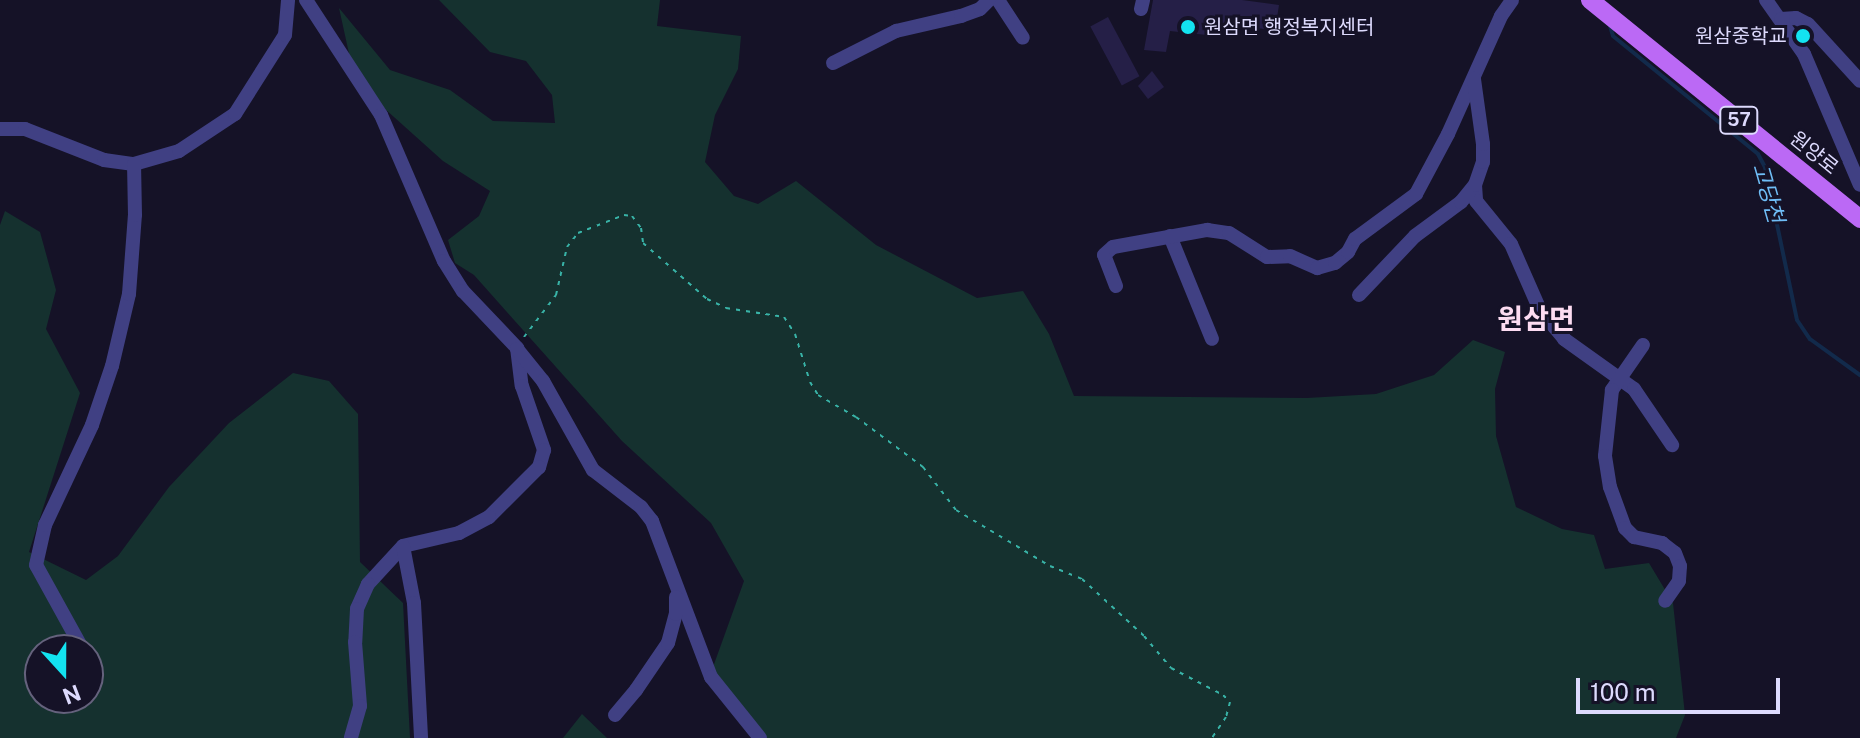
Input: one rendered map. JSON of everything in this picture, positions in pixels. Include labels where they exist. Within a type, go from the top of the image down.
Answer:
[{"type":"main road","name":"원양로","points":[[1594,3],[1860,219]]},
{"type":"street","points":[[0,129],[25,129],[104,160],[134,164],[179,151],[235,114],[285,35],[288,0]]},
{"type":"street","points":[[306,0],[381,115],[444,261],[463,291],[543,381],[593,470],[641,507],[652,521],[711,677],[760,738]]},
{"type":"street","points":[[833,63],[896,31],[961,16],[980,9],[989,0]]},
{"type":"street","points":[[998,0],[1023,38]]},
{"type":"street","points":[[1116,286],[1104,255],[1113,247],[1207,230],[1229,233],[1267,257],[1290,256],[1317,268],[1335,263],[1348,252],[1355,239],[1416,194],[1512,0]]},
{"type":"street","points":[[1766,0],[1804,54],[1860,185]]},
{"type":"street","points":[[1781,19],[1796,18],[1808,24],[1860,81]]},
{"type":"street","points":[[1359,295],[1415,236],[1461,202],[1475,185],[1483,162],[1483,144],[1474,75]]},
{"type":"street","points":[[74,634],[36,565],[45,525],[92,425],[112,366],[129,294],[135,215],[134,164]]},
{"type":"street","points":[[1475,185],[1476,201],[1511,244],[1540,310],[1564,339],[1634,389],[1672,445]]},
{"type":"street","points":[[1170,236],[1212,339]]},
{"type":"street","points":[[1643,345],[1617,378],[1612,390],[1605,456],[1616,510],[1634,537],[1662,543],[1675,553],[1680,566],[1679,581],[1665,601]]},
{"type":"street","points":[[351,738],[360,706],[355,642],[357,609],[368,584],[403,546],[459,533],[489,517],[539,467],[544,450],[522,386],[515,347]]},
{"type":"street","points":[[403,546],[414,603],[421,738]]},
{"type":"street","points":[[615,715],[668,643],[676,614],[675,588]]},
{"type":"path","points":[[515,347],[556,295],[567,247],[578,233],[624,215],[632,216],[641,228],[643,243],[707,299],[726,308],[784,317],[795,334],[810,382],[818,395],[856,417],[923,467],[956,510],[1050,566],[1082,579],[1144,636],[1171,668],[1223,695],[1230,702],[1226,717],[1212,738]]},
{"type":"green space","points":[[439,0],[660,0],[657,26],[741,36],[738,69],[715,115],[705,162],[734,196],[758,204],[796,181],[876,245],[977,298],[1023,291],[1049,334],[1074,396],[1307,398],[1376,394],[1434,375],[1473,340],[1505,352],[1495,389],[1496,436],[1516,507],[1562,529],[1594,535],[1605,569],[1649,563],[1673,603],[1685,715],[1676,738],[754,738],[713,667],[744,581],[711,523],[622,441],[474,275],[455,263],[448,240],[479,216],[490,191],[443,161],[375,100],[350,58],[339,8],[390,70],[450,90],[493,121],[555,123],[552,95],[526,61],[490,52]]},
{"type":"green space","points":[[5,211],[40,232],[56,290],[46,329],[80,393],[29,552],[86,580],[118,556],[169,487],[229,423],[293,373],[329,381],[358,414],[360,562],[403,603],[410,738],[0,738],[0,225]]},
{"type":"green space","points":[[582,714],[607,738],[563,738]]},
{"type":"building","name":"원삼면 행정복지센터","points":[[1153,0],[1242,0],[1279,5],[1275,31],[1229,23],[1225,37],[1170,31],[1166,52],[1144,50]]},
{"type":"building","points":[[1108,17],[1139,76],[1122,86],[1090,26]]},
{"type":"building","points":[[1152,71],[1164,87],[1148,99],[1138,86]]},
{"type":"waterway","name":"고당천","points":[[1610,26],[1613,36],[1758,154],[1765,167],[1797,320],[1810,339],[1860,375]]},
{"type":"place","name":"원삼면 행정복지센터","points":[[1188,27]]},
{"type":"place","name":"원삼중학교","points":[[1803,36]]},
{"type":"district","name":"원삼면","points":[[1536,319]]}]
